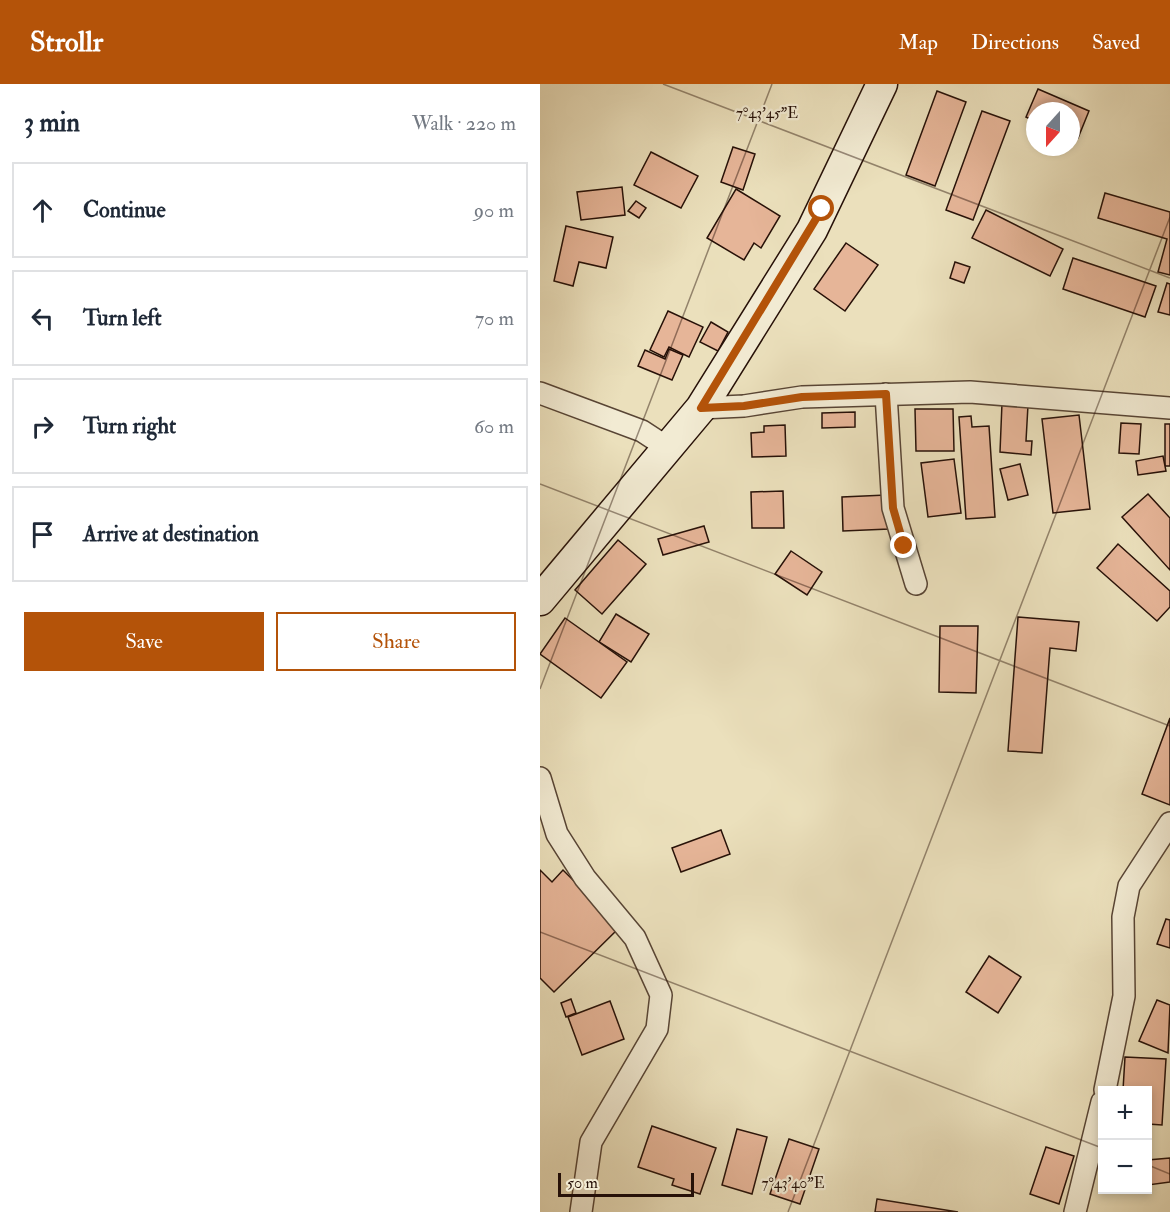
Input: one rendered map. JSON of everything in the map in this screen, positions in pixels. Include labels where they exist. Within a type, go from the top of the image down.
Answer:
[{"type":"street","points":[[540,600],[701,408],[812,230],[882,84]]},
{"type":"street","points":[[701,408],[744,406],[802,397],[970,392],[1170,408]]},
{"type":"street","points":[[540,393],[642,431],[669,448]]},
{"type":"street","points":[[886,394],[893,508],[916,584]]},
{"type":"street","points":[[540,778],[556,834],[585,878],[635,938],[661,995],[657,1029],[591,1142],[581,1212]]},
{"type":"street","points":[[1106,1086],[1124,996],[1124,917],[1129,886],[1170,822]]},
{"type":"street","points":[[1074,1212],[1098,1118]]},
{"type":"building","points":[[1038,89],[1068,102],[1032,102]]},
{"type":"building","points":[[937,91],[966,102],[935,186],[906,175]]},
{"type":"building","points":[[1080,107],[1089,111],[1080,133]]},
{"type":"building","points":[[982,111],[1010,121],[973,220],[946,210]]},
{"type":"building","points":[[733,147],[755,154],[743,190],[721,182]]},
{"type":"building","points":[[651,152],[698,176],[681,208],[634,185]]},
{"type":"building","points":[[622,187],[625,215],[581,220],[577,192]]},
{"type":"building","points":[[736,189],[780,216],[761,248],[754,243],[744,260],[707,238]]},
{"type":"building","points":[[1105,193],[1170,212],[1170,275],[1158,272],[1167,239],[1098,218]]},
{"type":"building","points":[[636,201],[646,208],[639,218],[628,211]]},
{"type":"building","points":[[986,210],[1063,249],[1050,276],[972,238]]},
{"type":"building","points":[[566,226],[613,237],[606,268],[579,262],[573,286],[554,281]]},
{"type":"building","points":[[846,243],[878,265],[845,311],[814,289]]},
{"type":"building","points":[[1073,258],[1156,286],[1145,317],[1063,289]]},
{"type":"building","points":[[955,262],[970,267],[964,283],[950,278]]},
{"type":"building","points":[[1167,283],[1170,284],[1170,315],[1158,312]]},
{"type":"building","points":[[668,311],[703,327],[689,357],[669,347],[664,357],[650,350]]},
{"type":"building","points":[[711,322],[728,332],[718,351],[700,342]]},
{"type":"building","points":[[669,349],[683,355],[672,380],[638,366],[645,350],[665,359]]},
{"type":"building","points":[[1002,403],[1028,405],[1026,441],[1032,441],[1031,455],[1000,452]]},
{"type":"building","points":[[915,409],[953,409],[954,451],[916,451]]},
{"type":"building","points":[[855,412],[855,427],[822,428],[822,413]]},
{"type":"building","points":[[1079,415],[1090,509],[1053,513],[1042,419]]},
{"type":"building","points":[[971,416],[972,427],[989,426],[995,517],[966,519],[959,417]]},
{"type":"building","points":[[1121,423],[1141,424],[1139,454],[1119,453]]},
{"type":"building","points":[[1165,424],[1170,424],[1170,466],[1165,466]]},
{"type":"building","points":[[785,425],[786,456],[752,457],[751,433],[764,432],[764,426]]},
{"type":"building","points":[[1163,456],[1166,471],[1138,475],[1136,461]]},
{"type":"building","points":[[954,459],[961,513],[928,517],[921,463]]},
{"type":"building","points":[[1020,464],[1028,495],[1008,500],[1000,469]]},
{"type":"building","points":[[783,491],[784,528],[752,528],[751,492]]},
{"type":"building","points":[[1148,494],[1170,518],[1170,570],[1122,517]]},
{"type":"building","points":[[886,495],[889,529],[843,531],[842,497]]},
{"type":"building","points":[[704,526],[709,542],[663,555],[658,539]]},
{"type":"building","points":[[618,540],[646,564],[602,614],[575,590]]},
{"type":"building","points":[[1118,544],[1170,591],[1170,607],[1157,621],[1097,568]]},
{"type":"building","points":[[791,551],[822,572],[807,595],[775,574]]},
{"type":"building","points":[[616,614],[649,634],[631,662],[599,642]]},
{"type":"building","points":[[1018,617],[1079,622],[1076,651],[1050,648],[1042,753],[1008,751]]},
{"type":"building","points":[[565,618],[627,662],[601,698],[540,654]]},
{"type":"building","points":[[940,626],[978,626],[976,693],[939,692]]},
{"type":"building","points":[[1170,718],[1170,805],[1142,794]]},
{"type":"building","points":[[721,830],[730,854],[681,872],[672,848]]},
{"type":"building","points":[[540,870],[552,882],[563,870],[620,927],[554,992],[540,978]]},
{"type":"building","points":[[1166,919],[1170,920],[1170,948],[1157,944]]},
{"type":"building","points":[[989,956],[1021,977],[998,1013],[966,992]]},
{"type":"building","points":[[571,999],[576,1013],[566,1017],[561,1003]]},
{"type":"building","points":[[1157,1000],[1170,1005],[1168,1053],[1139,1041]]},
{"type":"building","points":[[610,1001],[624,1039],[582,1055],[568,1017]]},
{"type":"building","points":[[1125,1057],[1166,1059],[1162,1125],[1152,1124],[1152,1086],[1123,1086]]},
{"type":"building","points":[[652,1126],[716,1148],[700,1194],[672,1185],[674,1179],[638,1167]]},
{"type":"building","points":[[737,1129],[767,1137],[752,1194],[722,1185]]},
{"type":"building","points":[[789,1139],[819,1149],[800,1204],[770,1194]]},
{"type":"building","points":[[1046,1147],[1074,1156],[1059,1204],[1030,1194]]},
{"type":"building","points":[[1170,1158],[1170,1182],[1152,1184],[1152,1160]]},
{"type":"building","points":[[877,1199],[958,1212],[875,1212]]},
{"type":"route","points":[[822,209],[812,230],[701,408],[744,406],[802,397],[886,394],[893,508],[904,546]]}]
